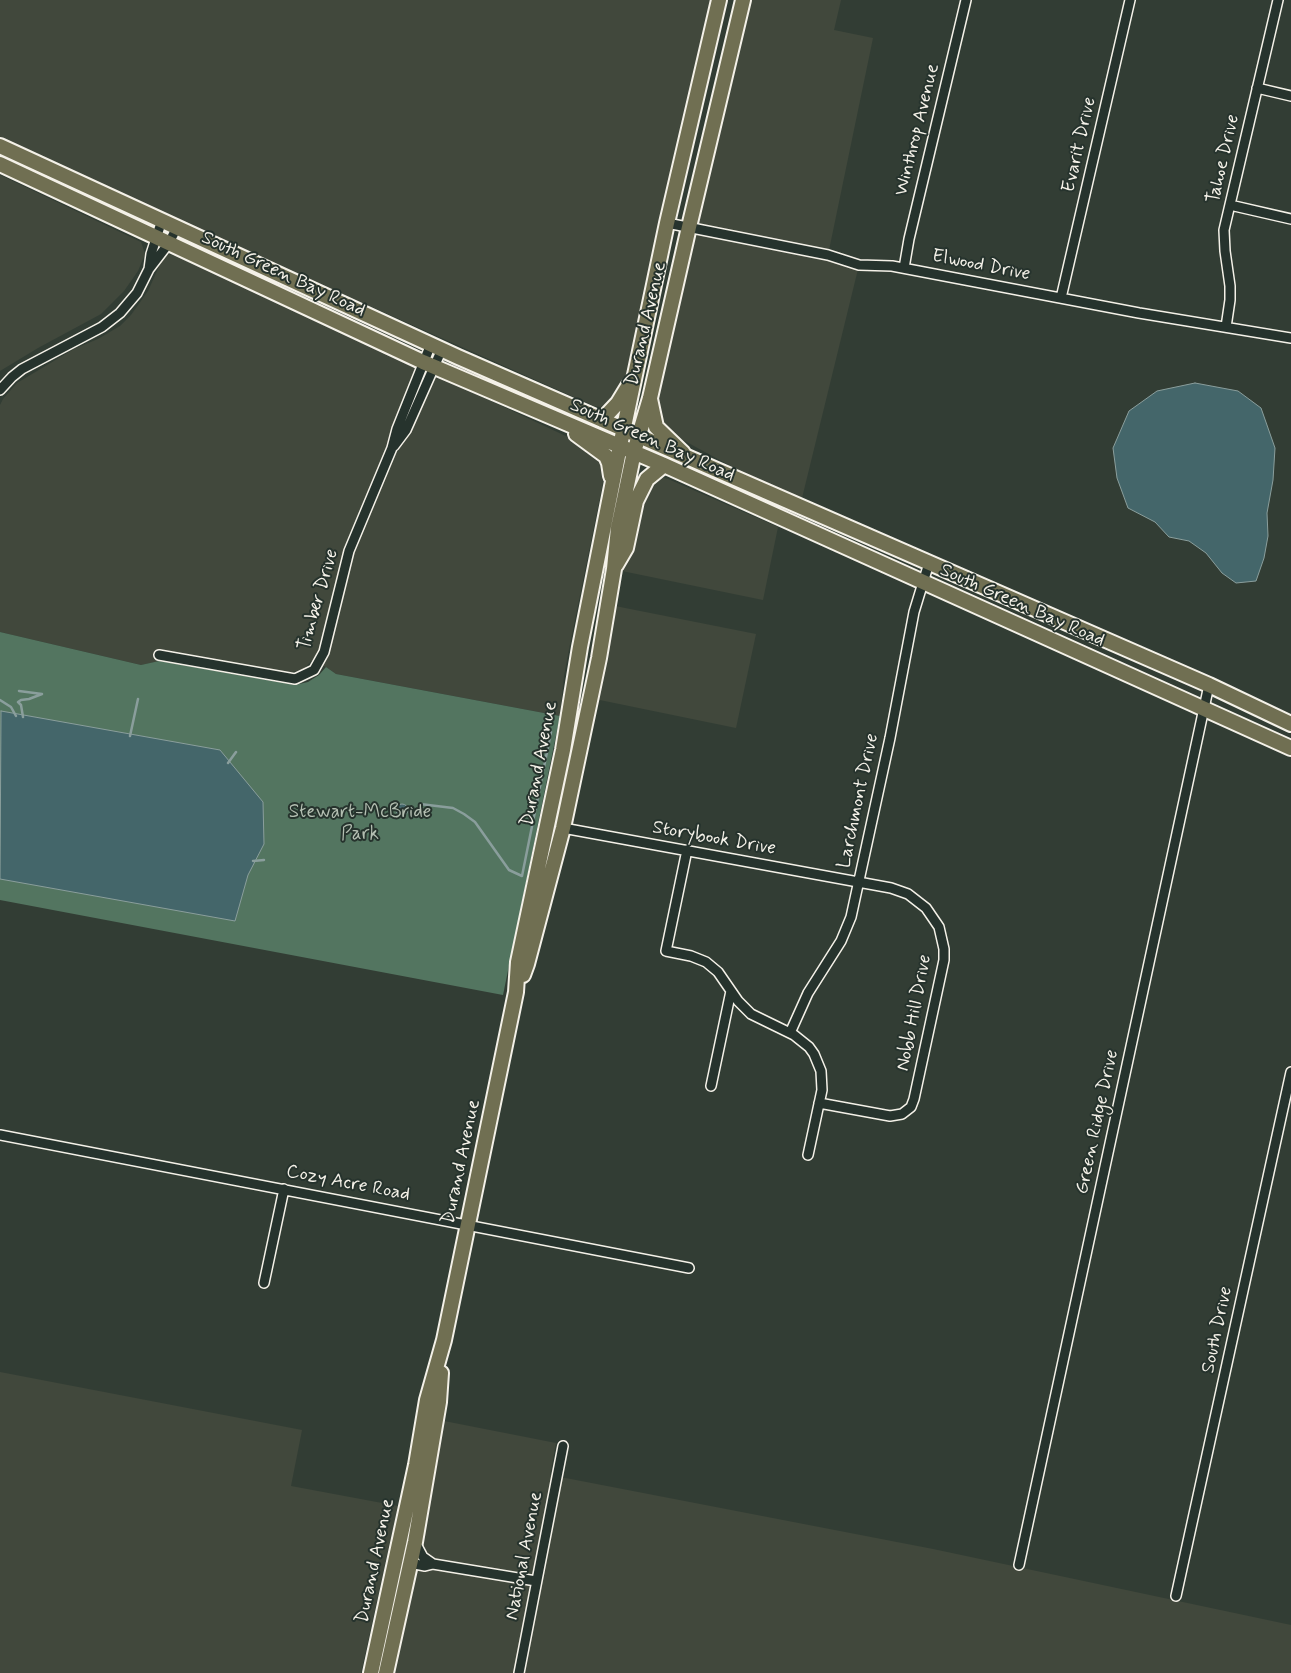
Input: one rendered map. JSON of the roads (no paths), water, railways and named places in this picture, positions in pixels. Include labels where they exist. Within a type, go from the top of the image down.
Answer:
[{"type":"main road","name":"Durand Avenue","points":[[371,1673],[416,1466],[428,1400],[444,1340],[516,992],[518,962],[563,750],[580,647],[623,430],[667,223],[719,0]]},
{"type":"main road","name":"Durand Avenue","points":[[516,992],[527,964],[563,828],[599,658],[614,569],[618,528],[634,452],[650,398],[743,0]]},
{"type":"main road","points":[[0,146],[70,179],[172,236]]},
{"type":"main road","points":[[0,158],[47,178],[70,179]]},
{"type":"main road","points":[[0,164],[47,186],[81,196],[158,229]]},
{"type":"main road","name":"South Green Bay Road","points":[[172,236],[294,293],[336,300],[432,355],[548,415],[1291,748]]},
{"type":"main road","name":"South Green Bay Road","points":[[172,236],[306,307],[432,355],[527,387],[1209,685],[1291,724]]},
{"type":"main road","points":[[602,420],[618,403],[636,371]]},
{"type":"main road","points":[[650,398],[656,427],[689,459]]},
{"type":"main road","points":[[548,415],[596,447],[606,456],[609,463],[612,485]]},
{"type":"main road","points":[[614,569],[626,548],[636,501],[647,479],[664,466]]},
{"type":"main road","points":[[580,647],[587,664],[594,664],[599,658]]},
{"type":"main road","name":"Durand Avenue","points":[[573,691],[588,710]]},
{"type":"main road","name":"Durand Avenue","points":[[386,1673],[415,1542],[439,1402],[444,1340]]},
{"type":"main road","points":[[405,1517],[408,1533],[405,1553],[410,1563]]},
{"type":"street","name":"Winthrop Avenue","points":[[904,268],[909,239],[966,0]]},
{"type":"street","name":"Evarit Drive","points":[[1061,298],[1130,0]]},
{"type":"street","name":"Tahoe Drive","points":[[1226,327],[1230,286],[1224,241],[1230,205],[1278,0]]},
{"type":"street","points":[[1257,88],[1291,96]]},
{"type":"street","points":[[1230,205],[1291,219]]},
{"type":"street","name":"Elwood Drive","points":[[667,223],[828,255],[859,265],[904,268],[1139,313],[1291,338]]},
{"type":"street","points":[[149,269],[158,229]]},
{"type":"street","points":[[0,390],[22,369],[112,320],[138,293],[149,269],[172,236]]},
{"type":"street","name":"Timber Drive","points":[[159,655],[294,679],[314,670],[324,652],[349,551],[392,448],[397,429],[432,355]]},
{"type":"street","name":"Larchmont Drive","points":[[790,1033],[808,993],[841,941],[851,917],[890,738],[914,612],[929,563]]},
{"type":"street","name":"Green Ridge Drive","points":[[1019,1566],[1209,685]]},
{"type":"street","name":"Storybook Drive","points":[[563,828],[858,882]]},
{"type":"street","points":[[688,850],[666,951],[691,956],[706,962],[718,972],[743,1008],[751,1014],[790,1033],[809,1046],[818,1062],[822,1080],[808,1155]]},
{"type":"street","name":"Nobb Hill Drive","points":[[819,1103],[890,1116],[902,1114],[911,1107],[944,960],[944,949],[939,927],[918,900],[898,890],[858,882]]},
{"type":"street","points":[[711,1086],[731,991]]},
{"type":"street","name":"South Drive","points":[[1176,1596],[1291,1072]]},
{"type":"street","name":"Cozy Acre Road","points":[[0,1135],[284,1188],[690,1268]]},
{"type":"street","points":[[264,1283],[284,1188]]},
{"type":"street","name":"National Avenue","points":[[519,1673],[563,1446]]},
{"type":"street","points":[[415,1542],[423,1557],[433,1564]]},
{"type":"street","points":[[410,1563],[425,1566],[433,1564],[536,1581]]},
{"type":"water","points":[[1195,383],[1238,391],[1261,408],[1275,448],[1273,480],[1267,513],[1268,536],[1264,558],[1256,581],[1236,583],[1222,573],[1206,553],[1189,541],[1169,537],[1155,522],[1128,508],[1117,478],[1113,448],[1129,411],[1157,391]]},
{"type":"water","points":[[1,711],[220,750],[263,802],[264,844],[248,875],[235,921],[0,879]]},
{"type":"water","points":[[400,804],[404,804],[408,810],[404,816],[400,816],[396,812],[396,808]]},
{"type":"waterway","points":[[19,691],[42,694],[18,702],[21,705],[23,717]]},
{"type":"waterway","points":[[130,736],[138,699]]},
{"type":"waterway","points":[[0,700],[11,707],[16,716]]},
{"type":"waterway","points":[[420,804],[453,808],[464,814],[475,822],[509,870],[522,876],[551,732]]},
{"type":"waterway","points":[[228,763],[236,752]]},
{"type":"waterway","points":[[253,861],[264,860]]},
{"type":"park label","name":"Stewart-McBride Park","points":[[360,824]]}]
